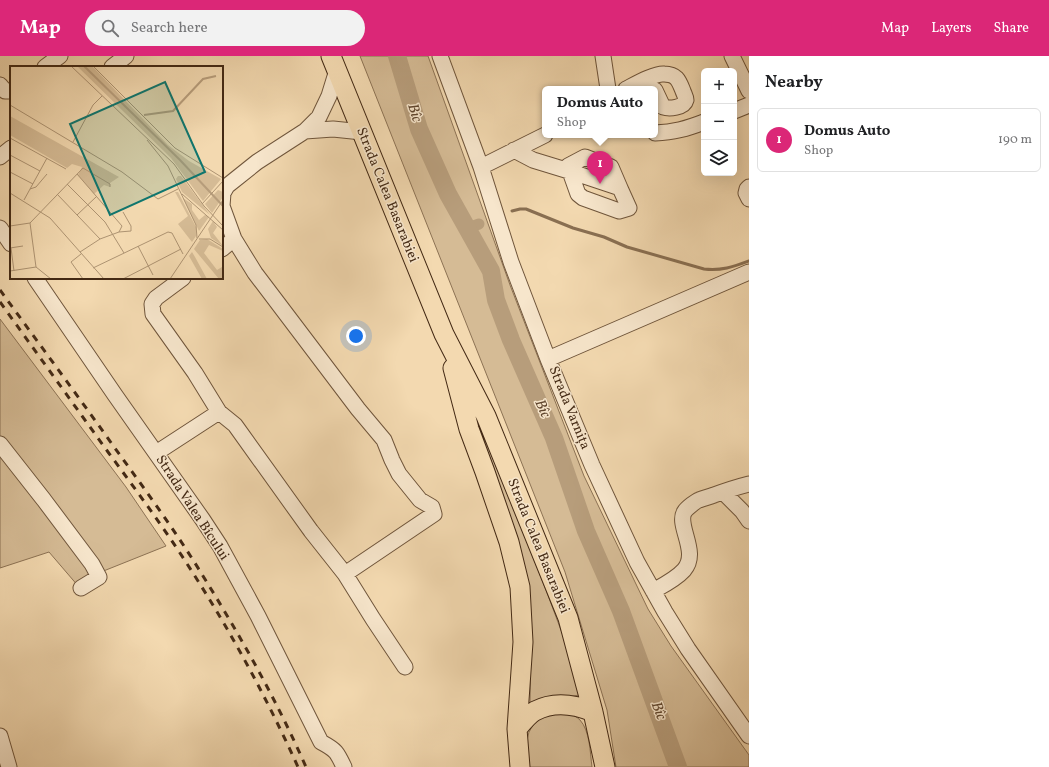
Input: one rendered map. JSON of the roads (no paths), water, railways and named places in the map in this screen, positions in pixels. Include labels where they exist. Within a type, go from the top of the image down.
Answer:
[{"type":"main road","name":"Strada Calea Basarabiei","points":[[334,63],[444,334],[486,416],[568,618],[593,712],[605,767]]},
{"type":"main road","name":"Strada Calea Basarabiei","points":[[444,334],[469,429],[509,542],[520,587],[523,642],[517,729],[520,767]]},
{"type":"main road","points":[[517,729],[534,712],[549,706],[575,706],[593,712]]},
{"type":"street","points":[[46,66],[60,56]]},
{"type":"street","points":[[113,66],[126,56]]},
{"type":"street","name":"Strada Varnița","points":[[440,56],[481,167],[511,262],[548,358],[592,465],[637,562],[665,612],[688,649],[749,736]]},
{"type":"street","points":[[603,56],[608,86]]},
{"type":"street","points":[[732,56],[749,92]]},
{"type":"street","points":[[223,193],[227,186],[257,162],[305,131],[319,117],[329,96],[334,63]]},
{"type":"street","points":[[0,85],[5,91],[10,91]]},
{"type":"street","points":[[737,110],[749,105]]},
{"type":"street","points":[[658,133],[670,133],[684,130],[701,123]]},
{"type":"street","points":[[305,131],[333,129],[362,132]]},
{"type":"street","points":[[481,167],[542,136]]},
{"type":"street","points":[[0,157],[10,149]]},
{"type":"street","points":[[514,150],[533,160],[569,171]]},
{"type":"street","points":[[586,158],[611,167],[629,208],[619,211],[583,198],[578,194],[569,171],[568,166],[586,158]]},
{"type":"street","points":[[749,187],[746,194],[749,199]]},
{"type":"street","points":[[223,209],[234,239],[255,273],[358,409],[384,440],[399,474],[420,500],[432,507],[434,514],[345,574]]},
{"type":"street","points":[[0,228],[10,243]]},
{"type":"street","points":[[223,247],[234,239]]},
{"type":"street","points":[[548,358],[749,272]]},
{"type":"street","name":"Strada Valea Bîcului","points":[[36,279],[220,546],[258,616],[321,742],[333,748],[338,754],[344,767]]},
{"type":"street","points":[[182,279],[156,298],[152,304],[153,314],[195,373],[219,412],[235,425],[311,531],[345,574],[405,667]]},
{"type":"street","points":[[156,453],[219,412]]},
{"type":"street","points":[[0,444],[92,564],[99,577],[81,588]]},
{"type":"street","points":[[653,591],[672,580],[682,572],[688,562],[689,547],[682,516],[685,511],[698,500],[749,484]]},
{"type":"street","points":[[723,492],[749,521]]},
{"type":"street","points":[[0,736],[9,767]]},
{"type":"waterway","name":"Bîc","points":[[397,56],[419,129],[448,194],[491,271],[496,300],[511,340],[554,438],[586,531],[621,611],[678,767]]},
{"type":"waterway","points":[[512,211],[526,209],[573,228],[604,237],[627,247],[704,269],[727,268],[749,261]]},
{"type":"waterway","points":[[468,228],[479,224]]},
{"type":"railway","points":[[0,290],[170,525],[192,559],[231,622],[258,670],[295,742],[306,767]]},
{"type":"railway","points":[[0,302],[154,515],[187,564],[226,626],[251,672],[298,767]]},
{"type":"place","name":"Domus Auto","points":[[600,184]]}]
